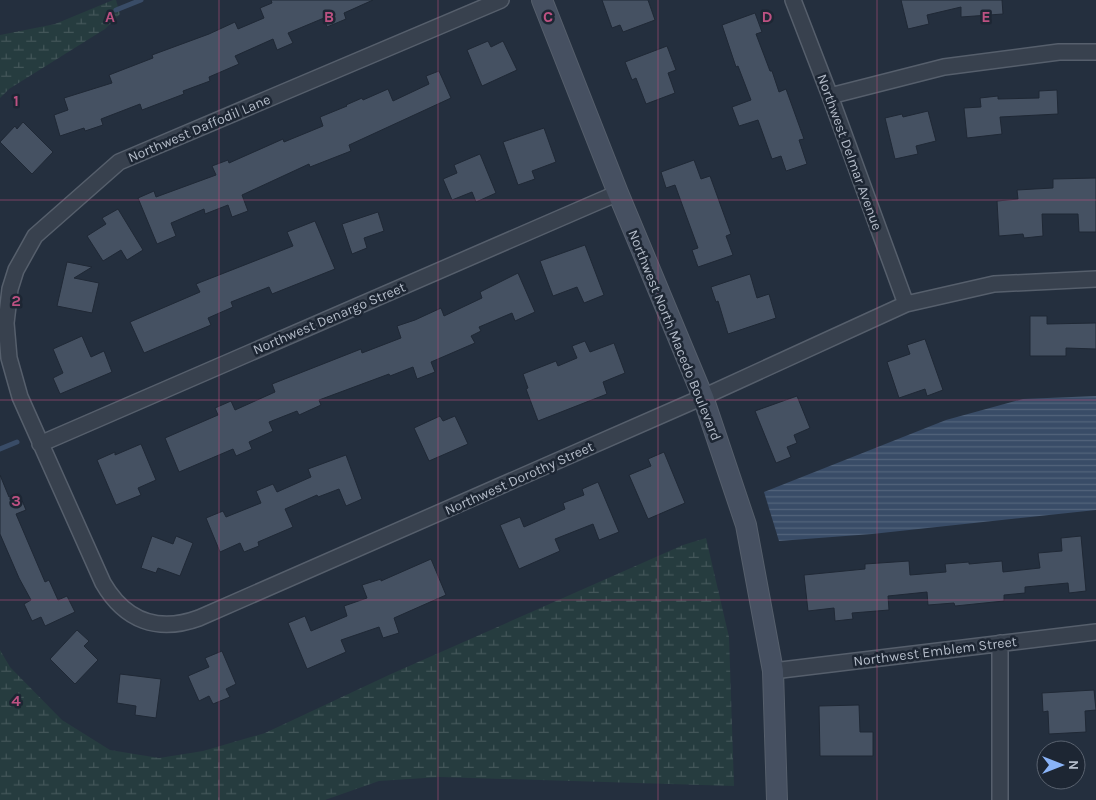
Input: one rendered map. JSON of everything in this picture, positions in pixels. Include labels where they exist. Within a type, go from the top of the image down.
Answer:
[{"type":"street","name":"Northwest Daffodil Lane","points":[[40,444],[12,375],[6,323],[10,289],[16,270],[35,236],[119,162],[501,0]]},
{"type":"street","name":"Northwest North Macedo Boulevard","points":[[542,0],[618,193],[703,397],[746,526],[773,671],[777,800]]},
{"type":"street","name":"Northwest Delmar Avenue","points":[[793,0],[906,304]]},
{"type":"street","points":[[830,96],[944,67],[1059,52],[1096,52]]},
{"type":"street","name":"Northwest Denargo Street","points":[[40,444],[618,193]]},
{"type":"street","name":"Northwest Dorothy Street","points":[[40,444],[110,595],[119,606],[133,616],[152,623],[173,625],[186,623],[703,397],[906,304],[994,284],[1096,280]]},
{"type":"street","name":"Northwest Emblem Street","points":[[773,671],[1096,632]]},
{"type":"street","points":[[1000,643],[1000,800]]},
{"type":"green space","points":[[116,0],[120,14],[105,29],[9,89],[0,98],[0,35],[55,24]]},
{"type":"green space","points":[[706,538],[729,637],[734,786],[440,777],[379,781],[325,800],[0,800],[0,650],[10,667],[62,720],[110,750],[159,758],[203,751],[265,733],[391,674],[683,545]]},
{"type":"water","points":[[1096,396],[1096,510],[872,534],[779,541],[764,492],[946,420],[1023,399]]},
{"type":"building","points":[[271,0],[373,0],[344,13],[346,19],[327,27],[324,18],[288,33],[293,43],[277,50],[273,39],[235,56],[239,64],[209,77],[210,81],[183,91],[184,94],[142,110],[140,104],[101,119],[103,125],[85,131],[84,128],[60,136],[54,115],[68,110],[64,98],[112,83],[109,75],[153,58],[152,55],[209,34],[235,22],[238,29],[264,18],[260,8],[272,3]]},
{"type":"building","points":[[602,0],[648,0],[655,20],[623,32],[620,25],[612,28]]},
{"type":"building","points":[[901,0],[1002,0],[1003,14],[961,17],[961,7],[927,15],[929,24],[908,29]]},
{"type":"building","points":[[755,13],[762,32],[756,34],[770,71],[772,71],[779,92],[786,89],[804,139],[799,140],[807,164],[786,171],[781,156],[772,159],[758,120],[739,126],[732,107],[751,100],[738,66],[736,67],[722,25]]},
{"type":"building","points":[[488,41],[491,47],[503,41],[517,70],[482,86],[467,50]]},
{"type":"building","points":[[667,46],[676,70],[668,73],[675,93],[646,104],[636,78],[632,80],[625,62]]},
{"type":"building","points":[[439,71],[451,98],[349,145],[351,151],[310,167],[309,164],[242,195],[248,211],[232,217],[228,205],[205,214],[204,209],[171,223],[176,236],[157,244],[138,198],[154,191],[156,197],[216,175],[212,166],[228,160],[229,163],[283,139],[284,142],[323,126],[320,117],[362,98],[363,100],[388,89],[393,101],[429,84],[426,76]]},
{"type":"building","points":[[1057,90],[1058,114],[1000,117],[1002,134],[967,138],[964,108],[981,107],[980,98],[998,96],[998,99],[1039,98],[1039,91]]},
{"type":"building","points":[[928,111],[936,141],[916,146],[918,154],[895,159],[885,118],[902,114],[903,117]]},
{"type":"building","points":[[23,122],[53,152],[32,174],[0,142],[15,126],[17,129]]},
{"type":"building","points":[[544,128],[556,162],[532,171],[535,179],[518,185],[503,142]]},
{"type":"building","points":[[480,154],[496,193],[476,202],[472,192],[452,200],[443,179],[457,173],[454,165]]},
{"type":"building","points":[[694,160],[701,179],[710,176],[731,234],[726,236],[733,255],[698,267],[692,250],[698,248],[675,185],[666,188],[661,172]]},
{"type":"building","points":[[1096,178],[1096,232],[1079,232],[1078,214],[1042,214],[1043,236],[1024,238],[1023,234],[999,236],[997,201],[1018,199],[1017,190],[1053,188],[1053,179]]},
{"type":"building","points":[[118,209],[143,250],[127,260],[121,250],[103,261],[87,236],[106,224],[102,218]]},
{"type":"building","points":[[378,212],[384,231],[364,238],[367,248],[352,254],[342,224]]},
{"type":"building","points":[[315,221],[335,269],[272,294],[269,287],[231,302],[233,307],[208,318],[211,325],[144,353],[130,322],[200,292],[196,284],[293,246],[287,232]]},
{"type":"building","points":[[585,245],[604,295],[584,303],[577,287],[553,296],[540,261]]},
{"type":"building","points":[[67,262],[92,267],[74,278],[99,283],[92,313],[57,306]]},
{"type":"building","points":[[518,273],[535,312],[515,321],[512,313],[479,327],[481,331],[471,336],[475,343],[431,362],[435,372],[417,379],[413,367],[319,400],[321,405],[299,415],[297,411],[269,422],[273,431],[249,442],[252,449],[236,456],[233,449],[179,472],[165,438],[218,415],[215,408],[231,401],[235,410],[275,392],[272,384],[361,349],[362,353],[401,338],[397,326],[441,308],[444,316],[482,298],[480,292]]},
{"type":"building","points":[[750,274],[757,298],[769,294],[776,318],[728,334],[718,301],[716,302],[711,287]]},
{"type":"building","points":[[1030,316],[1047,316],[1047,324],[1096,323],[1096,349],[1066,348],[1066,356],[1030,356]]},
{"type":"building","points":[[82,336],[91,357],[104,351],[112,372],[60,394],[53,378],[63,373],[53,349]]},
{"type":"building","points":[[925,339],[943,390],[927,396],[925,389],[899,398],[887,362],[910,354],[907,345]]},
{"type":"building","points":[[585,341],[590,352],[614,343],[625,373],[603,382],[607,394],[538,421],[526,389],[528,388],[523,374],[556,361],[558,366],[577,358],[572,346]]},
{"type":"building","points":[[797,396],[810,428],[794,435],[797,443],[787,447],[791,457],[776,463],[755,411]]},
{"type":"building","points":[[440,416],[443,421],[455,416],[468,444],[429,461],[414,428]]},
{"type":"building","points":[[141,444],[156,480],[138,488],[141,495],[116,505],[97,460]]},
{"type":"building","points":[[664,452],[685,503],[648,519],[629,475],[651,466],[648,459]]},
{"type":"building","points":[[346,455],[362,499],[346,506],[339,489],[318,497],[317,495],[285,509],[293,527],[258,542],[259,546],[244,552],[240,543],[220,552],[206,518],[223,511],[226,517],[261,503],[256,491],[273,484],[277,492],[311,477],[308,469]]},
{"type":"building","points":[[0,475],[9,497],[19,493],[26,510],[16,514],[45,582],[49,580],[58,600],[67,596],[75,612],[45,626],[41,617],[32,621],[24,604],[31,600],[19,578],[0,534]]},
{"type":"building","points":[[598,482],[619,532],[599,540],[593,524],[555,539],[560,551],[519,569],[500,525],[520,517],[524,527],[565,509],[563,503],[584,495],[582,489]]},
{"type":"building","points":[[152,536],[173,544],[176,536],[193,543],[180,576],[158,568],[156,573],[141,568]]},
{"type":"building","points":[[1081,536],[1086,591],[1069,593],[1068,583],[1025,587],[1025,593],[1004,595],[1004,601],[955,606],[954,603],[928,605],[927,592],[888,596],[889,610],[852,613],[853,619],[835,621],[834,608],[808,611],[804,575],[865,569],[865,564],[909,561],[910,575],[946,572],[945,564],[969,562],[969,564],[1002,561],[1003,572],[1040,568],[1038,553],[1062,551],[1061,538]]},
{"type":"building","points":[[431,559],[446,595],[394,618],[399,633],[383,638],[379,627],[341,640],[346,652],[307,669],[288,623],[305,616],[311,631],[347,616],[344,606],[367,598],[362,585],[381,579],[381,581]]},
{"type":"building","points":[[77,630],[89,641],[84,646],[98,660],[75,684],[50,659]]},
{"type":"building","points":[[222,651],[236,684],[226,689],[230,697],[213,704],[209,696],[199,701],[188,676],[209,667],[205,658]]},
{"type":"building","points":[[120,674],[161,679],[156,718],[135,715],[136,706],[117,703]]},
{"type":"building","points":[[1094,690],[1096,710],[1085,711],[1086,732],[1049,734],[1048,711],[1043,712],[1042,693]]},
{"type":"building","points":[[859,705],[860,732],[873,732],[873,756],[820,756],[819,706]]},
{"type":"waterway","points":[[116,10],[141,0]]},
{"type":"waterway","points":[[0,449],[17,442]]}]
